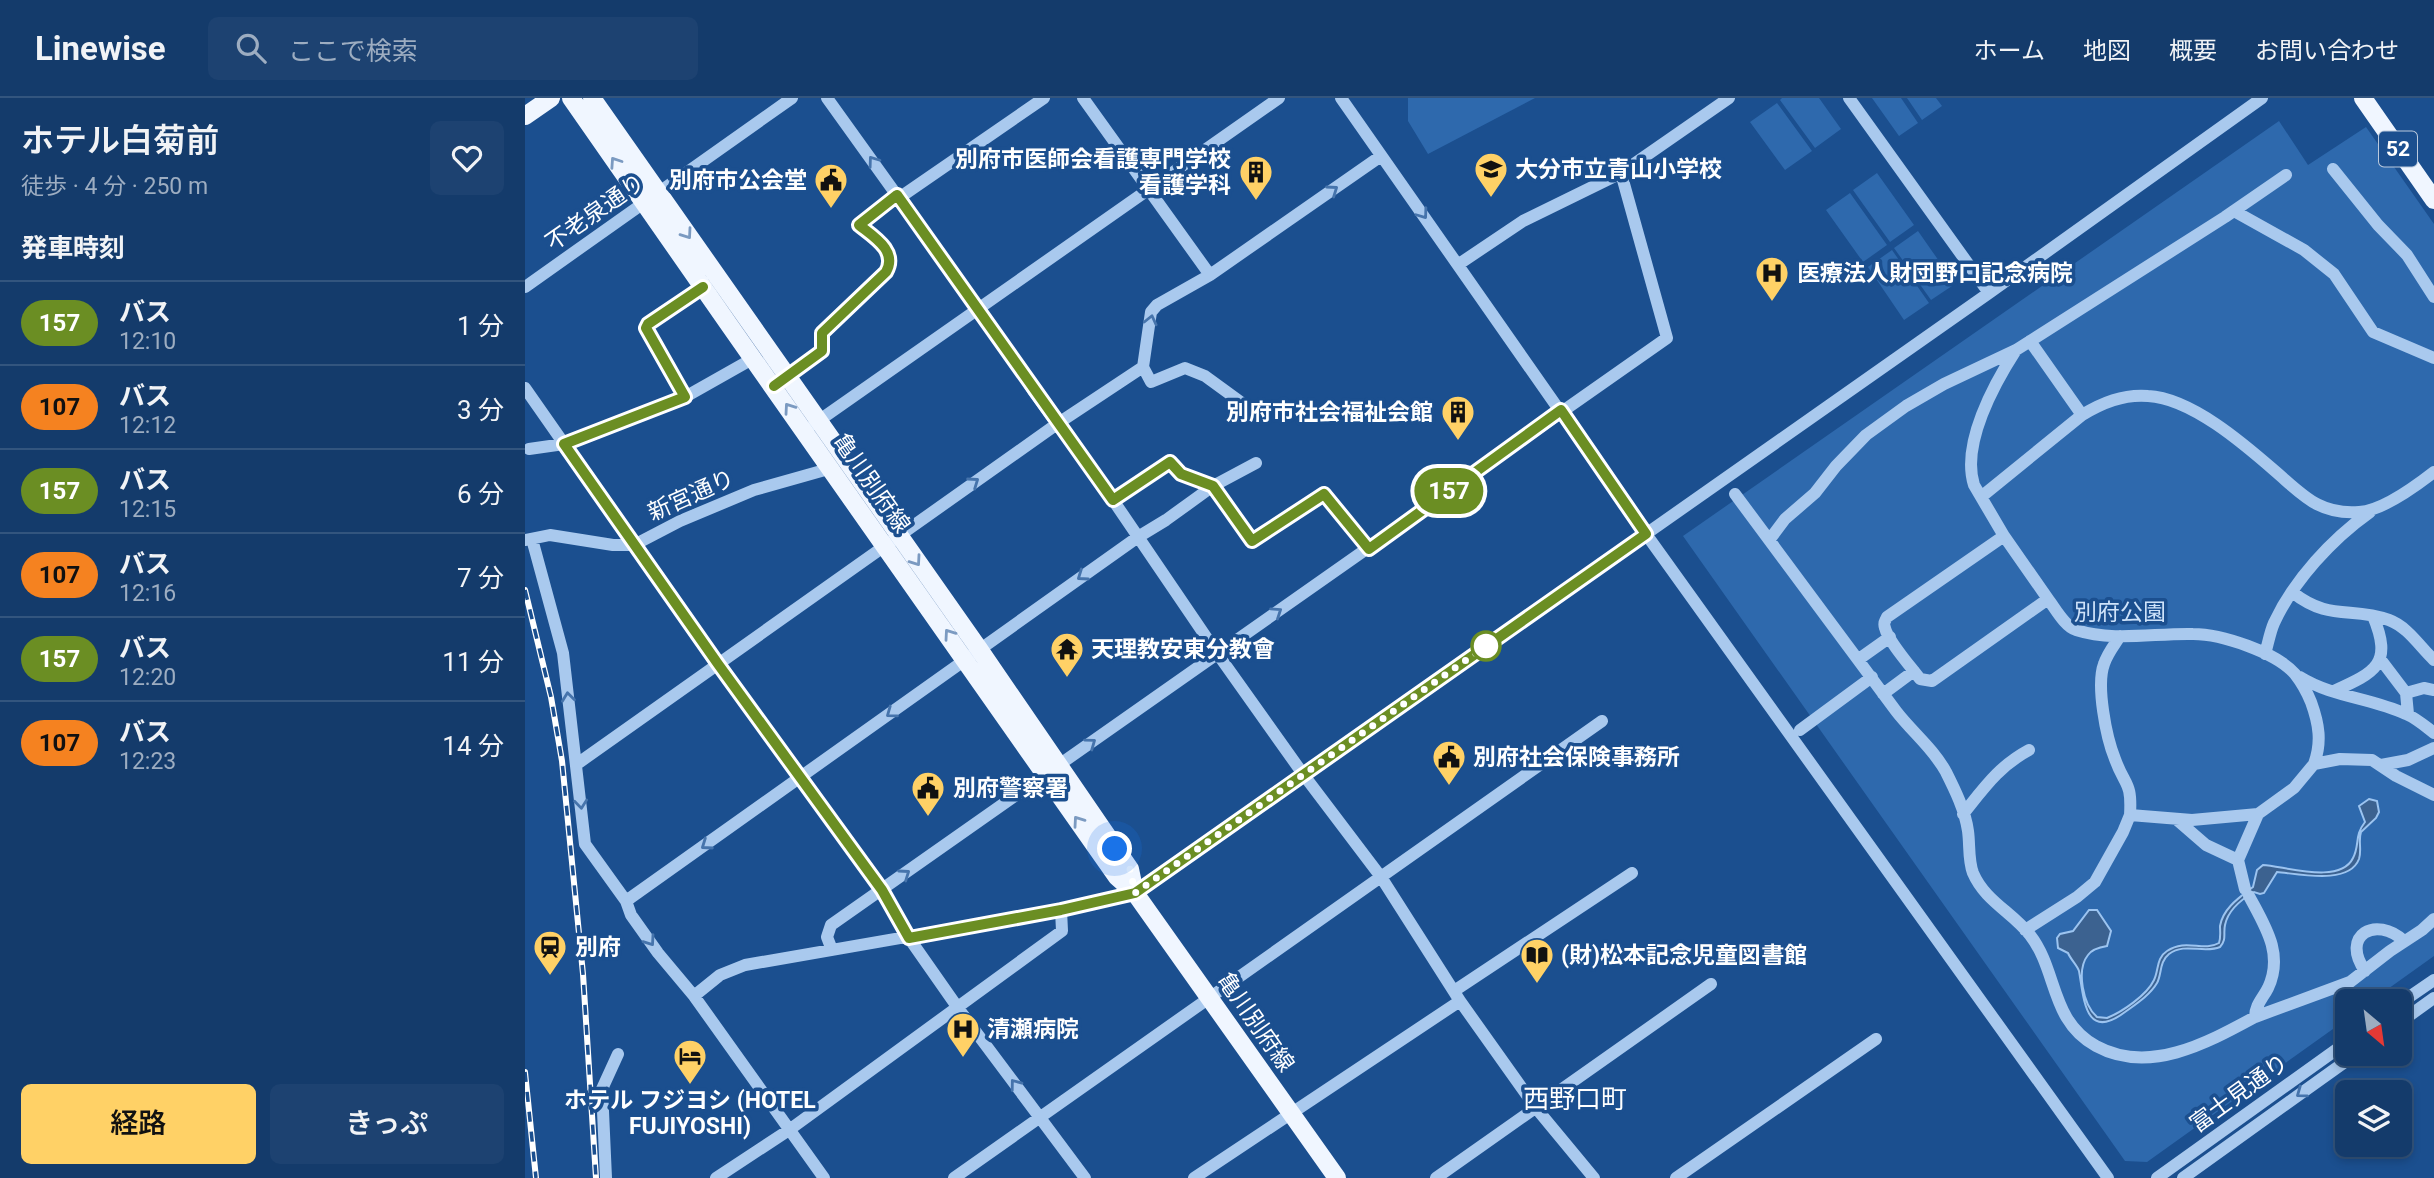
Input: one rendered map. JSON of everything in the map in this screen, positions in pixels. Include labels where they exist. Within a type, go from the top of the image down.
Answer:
[{"type":"main road","points":[[525,116],[551,98]]},
{"type":"main road","name":"亀川別府線","points":[[571,98],[643,204],[754,358],[780,381]]},
{"type":"main road","name":"亀川別府線","points":[[592,98],[659,193],[780,381],[1052,770],[1117,877],[1135,893],[1337,1178]]},
{"type":"main road","name":"52","points":[[2363,98],[2434,200]]},
{"type":"main road","name":"亀川別府線","points":[[811,426],[832,468],[892,540]]},
{"type":"street","name":"不老泉通り","points":[[525,287],[792,98]]},
{"type":"street","points":[[827,98],[978,308],[1303,774],[1381,877],[1457,996],[1536,1108],[1594,1178]]},
{"type":"street","points":[[780,381],[822,351],[822,333],[886,272],[890,265],[889,253],[859,225],[1044,98]]},
{"type":"street","points":[[1083,98],[1210,275]]},
{"type":"street","points":[[811,426],[1279,98]]},
{"type":"street","points":[[1341,98],[1646,534],[2108,1178]]},
{"type":"street","points":[[1459,264],[1523,222],[1621,173],[1729,98]]},
{"type":"street","points":[[1849,98],[1989,293]]},
{"type":"street","points":[[694,996],[720,975],[745,965],[1061,910],[1135,893],[2263,98]]},
{"type":"street","points":[[1253,411],[1205,376],[1185,368],[1151,382],[1143,367],[1151,312],[1157,305],[1210,275],[1381,156]]},
{"type":"street","points":[[2333,169],[2378,225],[2407,255],[2434,298]]},
{"type":"street","points":[[832,950],[827,937],[831,925],[1667,338],[1621,173]]},
{"type":"street","points":[[1770,539],[1785,519],[1815,493],[1866,435],[1924,394],[2016,350],[2234,211],[2286,174]]},
{"type":"street","points":[[2234,211],[2304,250],[2335,274],[2373,332],[2434,358]]},
{"type":"street","points":[[685,397],[646,328],[703,287]]},
{"type":"street","points":[[2030,341],[2082,415]]},
{"type":"street","points":[[2016,350],[2005,366],[1983,412],[1973,446],[1971,476],[2004,536],[2072,629],[2120,636],[2208,635],[2265,654],[2315,686],[2409,715],[2434,733]]},
{"type":"street","points":[[529,449],[564,444],[685,397],[754,358]]},
{"type":"street","points":[[577,764],[1057,424],[1143,367]]},
{"type":"street","points":[[525,388],[718,664],[882,890],[909,938],[958,1008],[1085,1178]]},
{"type":"street","points":[[1981,497],[2082,415],[2114,399],[2149,396],[2167,400],[2216,425],[2321,508],[2358,512],[2379,506]]},
{"type":"street","points":[[1113,500],[1170,462],[1181,474],[1213,486],[1252,541],[1324,494],[1369,549]]},
{"type":"street","points":[[626,901],[1138,537],[1213,486],[1256,463]]},
{"type":"street","name":"新宮通り","points":[[529,540],[550,535],[613,545],[634,545],[680,521],[754,490],[832,468]]},
{"type":"street","points":[[2265,654],[2274,624],[2292,592],[2337,539],[2379,506],[2419,484],[2434,472]]},
{"type":"street","points":[[1735,494],[1909,729],[1928,745],[1944,768],[1959,799],[1968,829],[1971,867],[1975,877],[1983,892],[2025,930],[2038,948],[2053,982],[2058,1003],[2069,1022],[2088,1040],[2112,1052],[2142,1059],[2164,1056],[2203,1043],[2255,1017],[2350,982],[2434,919]]},
{"type":"street","points":[[2004,536],[1887,617],[1885,630],[1920,679],[1927,682],[2048,599]]},
{"type":"street","points":[[529,540],[562,653],[586,844],[658,953],[694,996],[824,1178]]},
{"type":"street","points":[[2292,592],[2307,604],[2326,611],[2373,616],[2391,621],[2405,630],[2434,660]]},
{"type":"street","points":[[2335,691],[2377,668],[2382,647],[2373,616]]},
{"type":"street","points":[[2025,930],[2095,883],[2130,815],[2131,794],[2127,780],[2113,757],[2099,688],[2104,663],[2120,636]]},
{"type":"street","points":[[1859,659],[1890,637]]},
{"type":"street","points":[[2381,660],[2406,694],[2409,715]]},
{"type":"street","points":[[1883,694],[1915,671]]},
{"type":"street","points":[[2130,815],[2208,820],[2258,814],[2294,788],[2314,764],[2320,746],[2317,718],[2307,692],[2294,672]]},
{"type":"street","points":[[1800,730],[1871,677]]},
{"type":"street","points":[[2406,694],[2424,688],[2434,690]]},
{"type":"street","points":[[954,1178],[1602,721]]},
{"type":"street","points":[[2381,765],[2408,761],[2434,748]]},
{"type":"street","points":[[1963,814],[1998,771],[2010,760],[2029,750]]},
{"type":"street","points":[[2314,764],[2355,758],[2372,760],[2396,776],[2434,795]]},
{"type":"street","points":[[2255,1017],[2257,1006],[2271,979],[2275,956],[2269,934],[2247,893],[2238,860],[2258,814]]},
{"type":"street","points":[[2176,819],[2206,845],[2238,860]]},
{"type":"street","points":[[1194,1178],[1632,873]]},
{"type":"street","points":[[716,1178],[789,1130],[1062,931],[1061,910]]},
{"type":"street","points":[[2365,971],[2357,960],[2355,951],[2359,938],[2364,934],[2381,928],[2395,933],[2404,941]]},
{"type":"street","points":[[2412,995],[2434,980]]},
{"type":"street","points":[[1436,1178],[1711,984]]},
{"type":"street","points":[[2412,1014],[2434,998]]},
{"type":"street","points":[[1676,1178],[1876,1039]]},
{"type":"street","name":"富士見通り","points":[[2157,1178],[2335,1051]]},
{"type":"street","points":[[606,1178],[602,1089],[618,1054]]},
{"type":"street","points":[[2183,1178],[2339,1066]]},
{"type":"green space","points":[[1408,98],[1535,98],[1428,154],[1408,121]]},
{"type":"green space","points":[[1819,98],[1841,129],[1815,148],[1780,100]]},
{"type":"green space","points":[[1872,98],[1901,98],[1918,123],[1899,136]]},
{"type":"green space","points":[[1907,98],[1936,98],[1942,106],[1922,120]]},
{"type":"green space","points":[[1777,103],[1812,151],[1785,170],[1750,122]]},
{"type":"green space","name":"別府公園","points":[[2279,121],[2308,165],[2366,127],[2434,224],[2434,956],[2388,989],[2335,989],[2335,1028],[2147,1162],[2125,1161],[1683,536]]},
{"type":"green space","points":[[1877,173],[1914,225],[1890,242],[1853,190]]},
{"type":"green space","points":[[1850,193],[1887,245],[1863,262],[1826,210]]},
{"type":"green space","points":[[1918,231],[1955,284],[1931,300],[1894,248]]},
{"type":"green space","points":[[1892,250],[1929,303],[1904,320],[1868,267]]},
{"type":"shaded area","points":[[2369,799],[2377,801],[2379,812],[2361,832],[2360,856],[2354,867],[2335,875],[2323,876],[2277,872],[2264,893],[2254,892],[2232,910],[2220,947],[2188,948],[2169,954],[2159,979],[2147,995],[2112,1020],[2094,1020],[2085,1004],[2078,969],[2068,953],[2058,948],[2057,938],[2060,934],[2073,931],[2089,910],[2097,910],[2111,931],[2107,946],[2092,951],[2084,961],[2083,987],[2092,1012],[2097,1017],[2107,1018],[2127,1007],[2151,986],[2159,961],[2167,951],[2174,947],[2219,943],[2220,926],[2225,914],[2253,887],[2257,870],[2263,865],[2311,872],[2336,871],[2346,866],[2353,858],[2359,832],[2365,822],[2359,806]]},
{"type":"railway","points":[[525,590],[551,697],[562,761],[583,974],[596,1178]]},
{"type":"railway","points":[[525,1072],[536,1178]]},
{"type":"bus line","name":"157","points":[[703,287],[646,328],[685,397],[564,444],[718,664],[882,890],[909,938],[1061,910],[1135,893],[1646,534],[1561,410],[1369,549],[1324,494],[1252,541],[1213,486],[1181,474],[1170,462],[1113,500],[897,195],[859,225],[889,253],[890,265],[886,272],[822,333],[822,351],[774,386]]},
{"type":"place","name":"大分市立青山小学校","points":[[1491,199]]},
{"type":"place","name":"別府市医師会看護専門学校 看護学科","points":[[1256,202]]},
{"type":"place","name":"別府市公会堂","points":[[831,210]]},
{"type":"place","name":"医療法人財団野口記念病院","points":[[1772,303]]},
{"type":"place","name":"別府市社会福祉会館","points":[[1458,442]]},
{"type":"place","name":"天理教安東分教會","points":[[1067,679]]},
{"type":"place","name":"別府社会保険事務所","points":[[1449,787]]},
{"type":"place","name":"別府警察署","points":[[928,818]]},
{"type":"place","name":"別府","points":[[550,977]]},
{"type":"place","name":"(財)松本記念児童図書館","points":[[1537,985]]},
{"type":"place","name":"清瀬病院","points":[[963,1059]]},
{"type":"place","name":"ホテル フジヨシ (HOTEL FUJIYOSHI)","points":[[690,1086]]},
{"type":"district","name":"西野口町","points":[[1575,1099]]},
{"type":"route","points":[[1115,849],[1130,869],[1135,893],[1486,646]]}]
